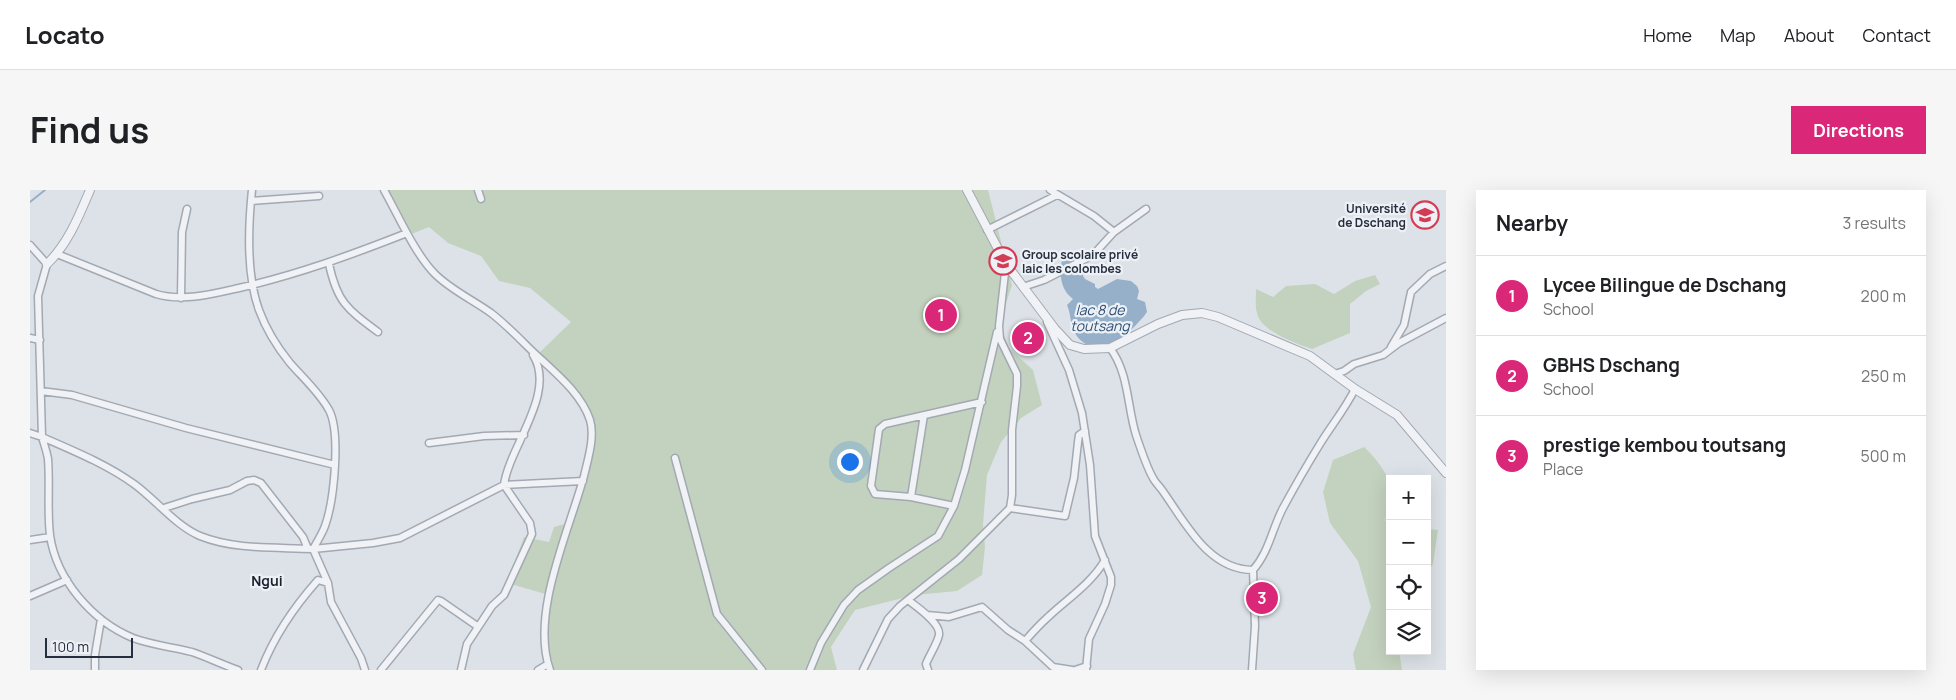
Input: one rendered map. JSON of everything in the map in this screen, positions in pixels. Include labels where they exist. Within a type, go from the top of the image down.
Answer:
[{"type":"street","points":[[90,190],[67,238],[57,254],[47,264],[38,296],[42,437],[48,458],[50,537],[56,559],[67,580],[90,609],[132,637],[147,643],[193,653],[238,670]]},
{"type":"street","points":[[252,190],[250,265],[260,312],[276,344],[329,410],[333,424],[335,465],[332,496],[325,526],[310,549]]},
{"type":"street","points":[[384,190],[407,233],[435,274],[504,323],[571,390],[583,404],[590,421],[592,432],[588,461],[548,598],[544,623],[549,667],[538,670]]},
{"type":"street","points":[[478,190],[481,199]]},
{"type":"street","points":[[967,190],[1006,264],[1042,309],[1055,329],[1070,345],[1084,350],[1110,348],[1158,324],[1182,315],[1202,313],[1218,317],[1290,347],[1320,362],[1355,389],[1398,415],[1446,473]]},
{"type":"street","points":[[1050,190],[1094,216],[1114,232]]},
{"type":"street","points":[[987,230],[1057,195]]},
{"type":"street","points":[[251,201],[319,196]]},
{"type":"street","points":[[181,298],[182,232],[187,209]]},
{"type":"street","points":[[1023,287],[1044,280],[1093,255],[1114,232],[1146,209]]},
{"type":"street","points":[[57,254],[156,294],[181,298],[227,291],[283,278],[329,264],[407,233]]},
{"type":"street","points":[[30,245],[47,264]]},
{"type":"street","points":[[329,264],[333,284],[342,302],[378,332]]},
{"type":"street","points":[[810,670],[844,605],[858,590],[938,536],[954,506],[966,470],[982,402],[998,326],[1006,264]]},
{"type":"street","points":[[1390,349],[1404,325],[1411,292],[1430,274],[1446,266]]},
{"type":"street","points":[[927,615],[949,617],[982,607],[1008,630],[1025,641],[1053,667],[1073,670],[1086,668],[1088,638],[1105,604],[1111,585],[1111,577],[1095,536],[1090,465],[1085,430],[1074,383],[1042,309]]},
{"type":"street","points":[[1335,374],[1344,371],[1354,364],[1383,355],[1390,349],[1446,318]]},
{"type":"street","points":[[863,670],[888,619],[908,600],[959,559],[1010,508],[1012,495],[1012,430],[1018,386],[1016,374],[1000,338],[998,326]]},
{"type":"street","points":[[30,338],[40,340]]},
{"type":"street","points":[[461,670],[467,644],[477,626],[492,606],[504,595],[532,534],[530,523],[504,485],[510,462],[524,435],[536,398],[539,376],[537,361],[528,347]]},
{"type":"street","points":[[1110,348],[1120,364],[1130,400],[1135,432],[1152,477],[1188,529],[1212,555],[1240,570],[1253,570]]},
{"type":"street","points":[[1252,670],[1255,626],[1253,570],[1267,548],[1286,502],[1355,389]]},
{"type":"street","points":[[41,391],[72,395],[186,428],[335,465]]},
{"type":"street","points":[[954,506],[875,494],[871,486],[879,429],[884,424],[982,402]]},
{"type":"street","points":[[911,498],[924,415]]},
{"type":"street","points":[[1010,508],[1065,516],[1074,478],[1078,442],[1080,435],[1085,430]]},
{"type":"street","points":[[30,433],[84,456],[115,472],[147,494],[189,530],[214,540],[232,544],[310,549],[372,543],[400,538],[504,485],[583,481]]},
{"type":"street","points":[[429,443],[484,436],[524,435]]},
{"type":"street","points":[[674,458],[717,614],[762,670]]},
{"type":"street","points":[[164,508],[230,490],[247,481],[254,480],[261,483],[303,537],[310,549],[328,583],[330,602],[361,658],[365,670]]},
{"type":"street","points":[[30,540],[50,537]]},
{"type":"street","points":[[1025,641],[1046,618],[1083,588],[1105,560]]},
{"type":"street","points":[[30,596],[67,580]]},
{"type":"street","points":[[261,670],[279,631],[305,595],[318,580],[328,583]]},
{"type":"street","points":[[382,670],[438,600],[477,626]]},
{"type":"street","points":[[908,600],[927,615],[938,627],[939,635],[926,664],[928,670]]},
{"type":"street","points":[[95,670],[95,655],[101,618]]},
{"type":"green space","points":[[385,190],[988,190],[1012,285],[1004,309],[1001,327],[1009,348],[1033,370],[1042,405],[1021,418],[1001,442],[987,475],[983,524],[985,547],[982,575],[957,591],[915,595],[855,610],[831,647],[837,670],[537,670],[548,666],[544,638],[549,595],[507,583],[524,537],[549,542],[554,527],[572,522],[582,487],[591,430],[584,406],[538,354],[571,322],[530,288],[499,281],[481,256],[448,243],[429,227],[409,235]]},
{"type":"green space","points":[[1375,275],[1380,284],[1366,291],[1350,304],[1350,333],[1312,349],[1272,331],[1260,320],[1257,313],[1256,289],[1273,297],[1286,286],[1315,284],[1334,294],[1355,281]]},
{"type":"green space","points":[[1364,447],[1386,475],[1386,655],[1400,655],[1402,670],[1356,670],[1353,654],[1371,607],[1358,561],[1330,523],[1323,492],[1333,460]]},
{"type":"green space","points":[[1431,529],[1438,530],[1431,567]]},
{"type":"water","name":"lac 8 de toutsang","points":[[1072,252],[1084,269],[1083,276],[1095,284],[1095,287],[1098,289],[1117,279],[1131,281],[1137,286],[1139,291],[1137,299],[1145,302],[1147,312],[1144,316],[1125,336],[1110,346],[1100,348],[1089,346],[1080,340],[1073,328],[1067,305],[1073,299],[1065,290],[1061,279],[1063,256]]},
{"type":"waterway","points":[[30,202],[45,190]]},
{"type":"place","name":"Université de Dschang","points":[[1425,215]]},
{"type":"place","name":"Group scolaire privé laic les colombes","points":[[1003,261]]},
{"type":"place","name":"Lycee Bilingue de Dschang","points":[[941,315]]},
{"type":"place","name":"GBHS Dschang","points":[[1028,338]]},
{"type":"place","name":"prestige kembou toutsang","points":[[1262,598]]},
{"type":"district","name":"Ngui","points":[[267,580]]}]
